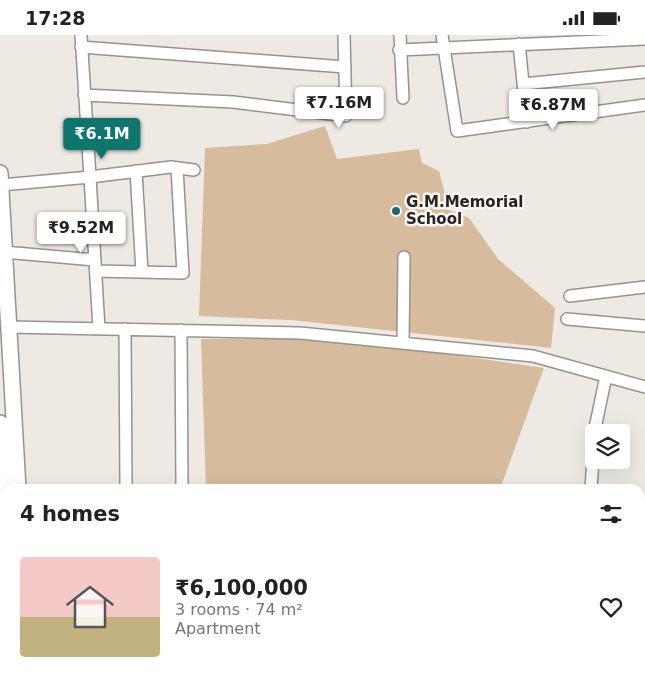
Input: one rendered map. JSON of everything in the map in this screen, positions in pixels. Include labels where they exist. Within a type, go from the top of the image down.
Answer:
[{"type":"main road","points":[[0,179],[1,227],[18,484]]},
{"type":"main road","points":[[0,423],[4,484]]},
{"type":"street","points":[[84,95],[233,102],[346,116],[344,35]]},
{"type":"street","points":[[400,35],[399,50],[403,98]]},
{"type":"street","points":[[442,35],[457,131],[645,105]]},
{"type":"street","points":[[399,50],[645,39]]},
{"type":"street","points":[[99,329],[81,41],[345,67]]},
{"type":"street","points":[[519,44],[527,121]]},
{"type":"street","points":[[523,84],[645,72]]},
{"type":"street","points":[[0,179],[90,177],[177,168],[194,170]]},
{"type":"street","points":[[4,252],[142,272],[183,273],[177,168]]},
{"type":"street","points":[[136,171],[142,272]]},
{"type":"street","points":[[403,343],[404,257]]},
{"type":"street","points":[[570,296],[645,287]]},
{"type":"street","points":[[567,319],[645,326]]},
{"type":"street","points":[[8,327],[300,333],[533,356],[645,387]]},
{"type":"street","points":[[125,329],[126,484]]},
{"type":"street","points":[[181,330],[182,484]]},
{"type":"street","points":[[596,424],[606,376]]},
{"type":"street","points":[[591,484],[592,469]]},
{"type":"shaded area","points":[[325,126],[337,159],[419,149],[422,163],[439,171],[449,210],[469,218],[498,259],[555,308],[551,348],[291,320],[199,316],[205,148],[267,144]]},
{"type":"shaded area","points":[[201,339],[295,339],[440,353],[544,368],[502,484],[206,484]]},
{"type":"place","name":"G.M.Memorial School","points":[[396,211]]}]
